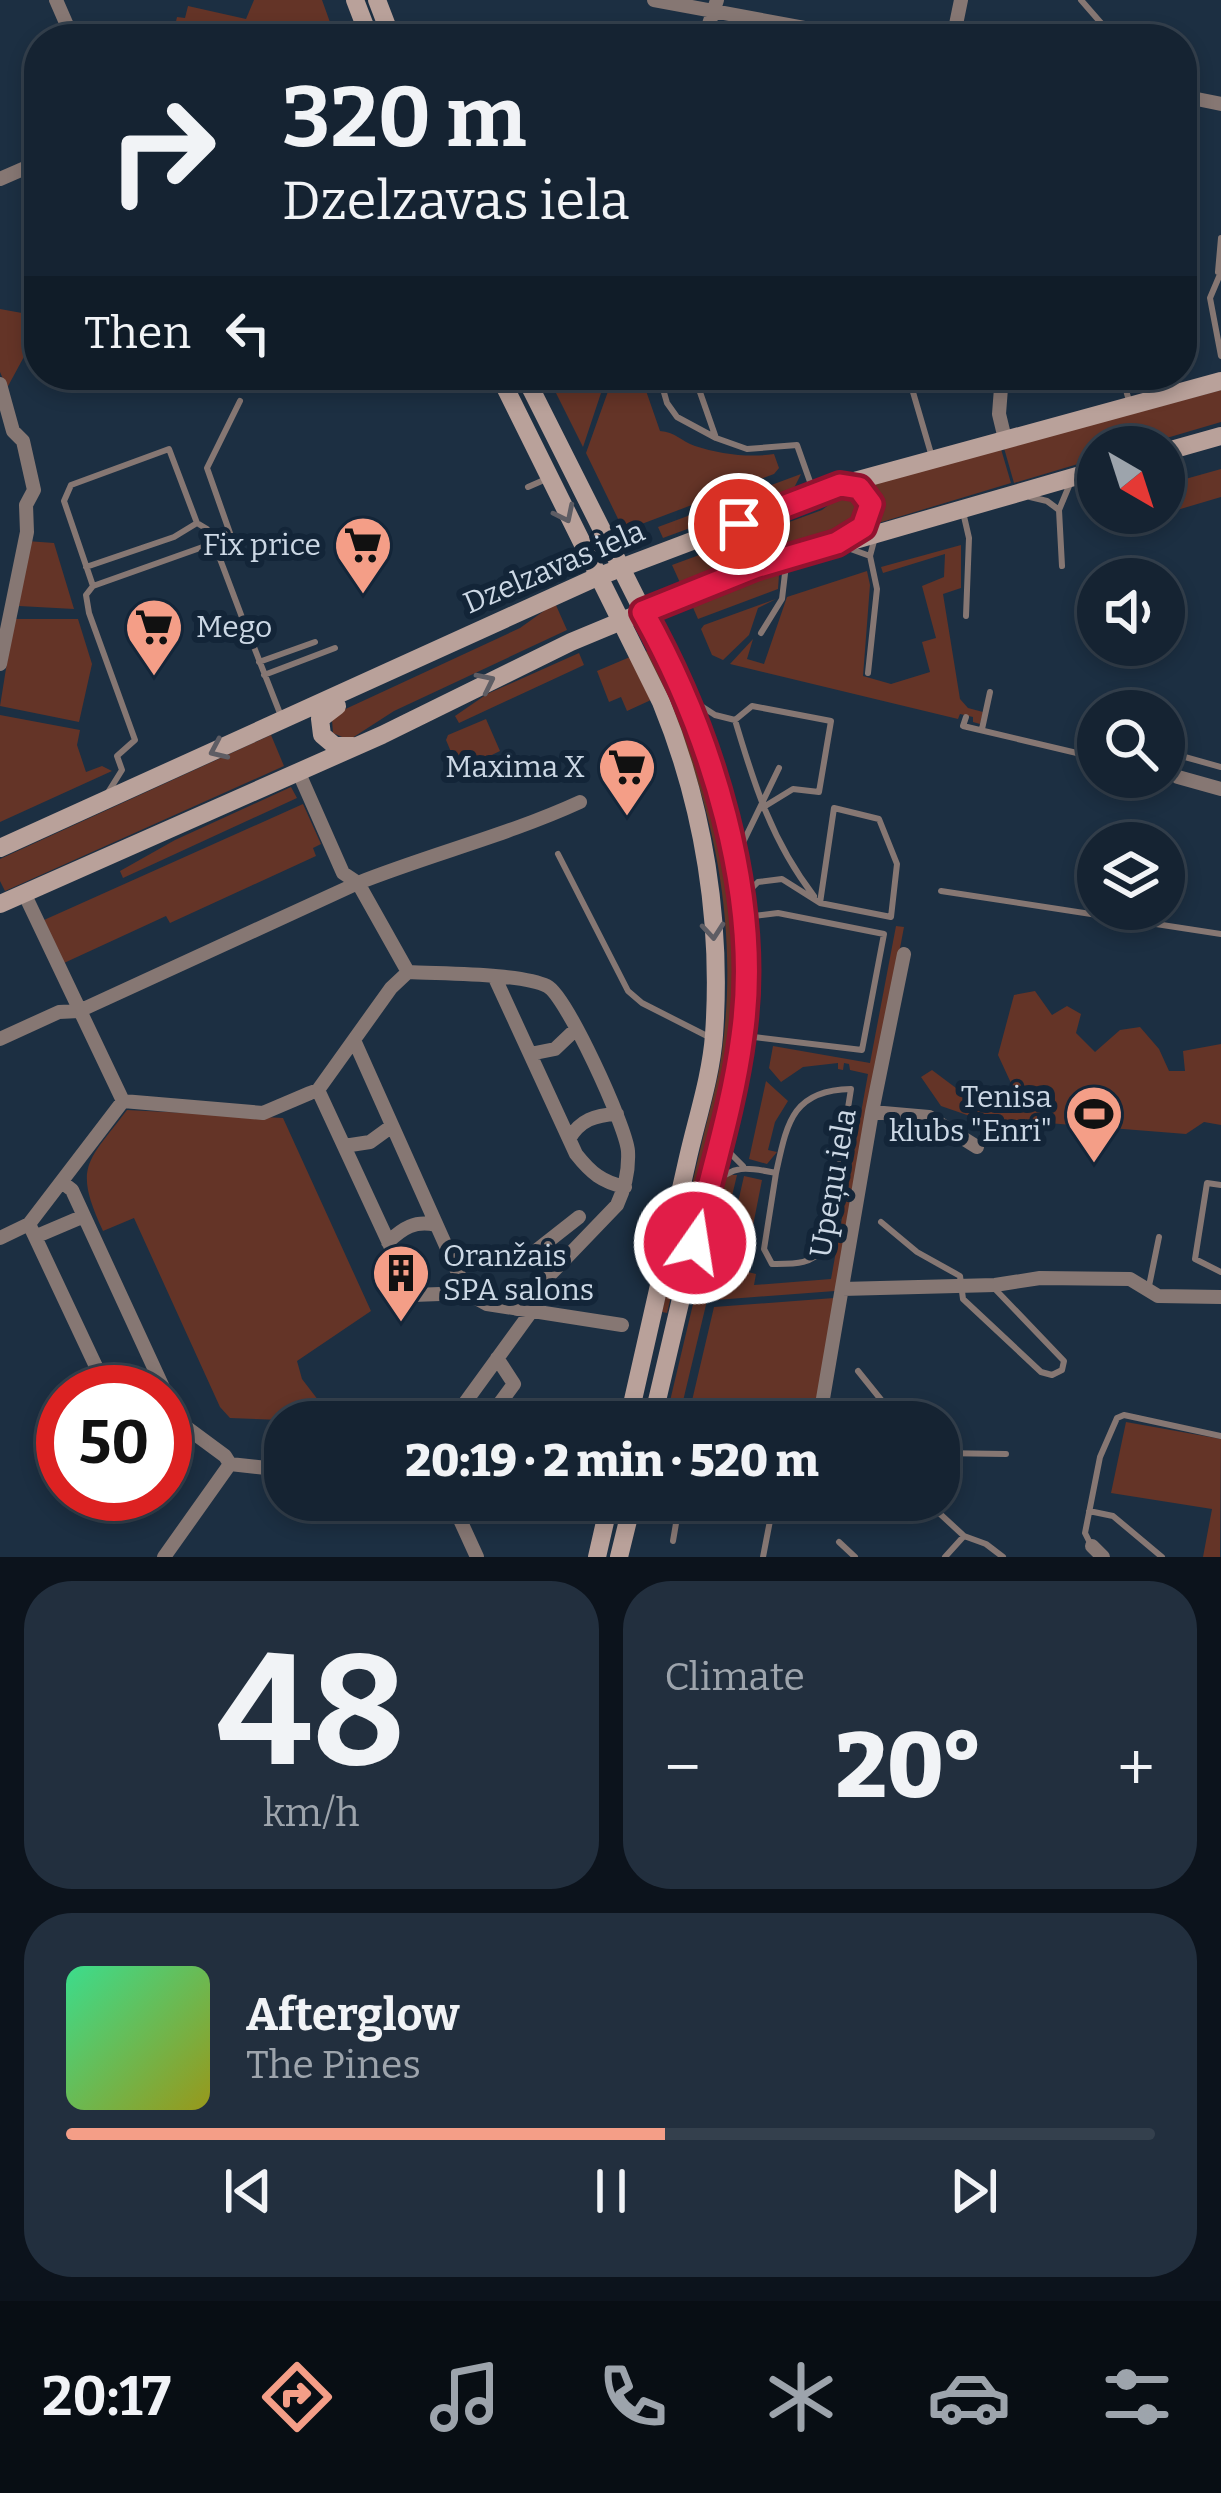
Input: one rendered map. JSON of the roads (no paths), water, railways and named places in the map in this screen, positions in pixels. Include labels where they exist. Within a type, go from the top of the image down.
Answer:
[{"type":"main road","points":[[506,390],[680,750],[697,807],[702,880],[715,954],[714,1038],[633,1401]]},
{"type":"main road","points":[[531,390],[685,695],[716,783],[741,909],[742,1035],[657,1401]]},
{"type":"main road","name":"Dzelzavas iela","points":[[0,848],[620,568],[840,485],[1185,390]]},
{"type":"main road","points":[[1185,446],[1221,436]]},
{"type":"main road","points":[[0,904],[358,746],[620,621],[742,571],[1077,475]]},
{"type":"main road","points":[[837,543],[863,527],[871,504],[859,488],[840,485]]},
{"type":"main road","points":[[358,746],[327,742],[320,719],[338,706],[505,629],[515,614]]},
{"type":"main road","points":[[650,1329],[674,1333]]},
{"type":"main road","points":[[597,1557],[605,1521]]},
{"type":"main road","points":[[619,1557],[628,1521]]},
{"type":"street","points":[[654,0],[713,6],[795,24]]},
{"type":"street","points":[[0,384],[14,431],[23,441],[34,490],[26,505],[27,532],[0,664]]},
{"type":"street","points":[[1001,390],[999,414],[1005,439]]},
{"type":"street","points":[[298,771],[343,873],[358,883],[408,972]]},
{"type":"street","points":[[1185,780],[1221,789]]},
{"type":"street","points":[[0,1039],[59,1012],[79,1011],[358,883],[526,826],[580,802]]},
{"type":"street","points":[[24,893],[123,1101]]},
{"type":"street","name":"Upeņu iela","points":[[823,1401],[904,953]]},
{"type":"street","points":[[123,1101],[263,1113],[318,1090],[391,988],[408,972],[550,987],[560,997],[617,1114],[628,1149],[626,1187],[617,1205],[549,1276],[466,1401]]},
{"type":"street","points":[[495,978],[569,1139],[589,1171],[604,1182],[626,1187]]},
{"type":"street","points":[[530,1054],[555,1049],[576,1029]]},
{"type":"street","points":[[354,1040],[467,1293],[476,1301],[524,1311],[622,1325]]},
{"type":"street","points":[[318,1090],[412,1295],[467,1293]]},
{"type":"street","points":[[33,1230],[123,1101]]},
{"type":"street","points":[[872,1112],[929,1118],[976,1147]]},
{"type":"street","points":[[569,1139],[576,1126],[588,1119],[617,1114]]},
{"type":"street","points":[[344,1146],[370,1142],[392,1126]]},
{"type":"street","points":[[64,1183],[84,1216],[148,1365]]},
{"type":"street","points":[[0,1238],[84,1216]]},
{"type":"street","points":[[549,1276],[537,1250],[579,1217]]},
{"type":"street","points":[[388,1242],[410,1226],[436,1225]]},
{"type":"street","points":[[33,1230],[96,1365]]},
{"type":"street","points":[[842,1289],[960,1287],[1040,1278],[1130,1279],[1170,1298],[1221,1297]]},
{"type":"street","points":[[497,1358],[514,1384],[501,1401]]},
{"type":"street","points":[[192,1434],[230,1464]]},
{"type":"street","points":[[230,1464],[264,1468]]},
{"type":"street","points":[[164,1557],[230,1464]]},
{"type":"street","points":[[461,1521],[477,1557]]},
{"type":"lane","points":[[1082,0],[1102,24]]},
{"type":"lane","points":[[1221,238],[1219,272],[1210,298],[1221,356]]},
{"type":"lane","points":[[663,390],[677,417],[716,438],[747,448],[797,445],[814,494]]},
{"type":"lane","points":[[699,390],[716,438]]},
{"type":"lane","points":[[912,390],[932,457]]},
{"type":"lane","points":[[1126,390],[1130,404]]},
{"type":"lane","points":[[122,770],[117,756],[135,740],[86,595],[93,586],[231,536],[207,468],[240,401]]},
{"type":"lane","points":[[93,586],[64,501],[71,485],[169,448],[197,523],[207,529],[214,543],[243,620]]},
{"type":"lane","points":[[528,487],[548,478]]},
{"type":"lane","points":[[1062,566],[1059,510],[1062,496],[1077,483]]},
{"type":"lane","points":[[1002,495],[1035,498],[1059,510]]},
{"type":"lane","points":[[962,506],[969,538],[966,616]]},
{"type":"lane","points":[[86,567],[174,537],[197,523]]},
{"type":"lane","points":[[868,673],[877,589],[870,556],[881,530]]},
{"type":"lane","points":[[837,543],[870,556]]},
{"type":"lane","points":[[761,633],[782,599],[787,558]]},
{"type":"lane","points":[[259,662],[315,642]]},
{"type":"lane","points":[[254,647],[282,721]]},
{"type":"lane","points":[[264,674],[335,648]]},
{"type":"lane","points":[[982,730],[990,692]]},
{"type":"lane","points":[[685,695],[715,715],[735,720]]},
{"type":"lane","points":[[735,720],[752,706],[831,721],[819,792],[793,788],[762,808]]},
{"type":"lane","points":[[735,720],[762,808],[787,862],[820,903]]},
{"type":"lane","points":[[964,722],[1077,753]]},
{"type":"lane","points":[[1185,756],[1219,764]]},
{"type":"lane","points":[[734,863],[779,767]]},
{"type":"lane","points":[[122,770],[151,780]]},
{"type":"lane","points":[[102,802],[122,770]]},
{"type":"lane","points":[[742,1035],[862,1050],[884,934],[741,909],[758,882],[782,878],[820,903],[891,916],[898,863],[879,819],[834,808],[820,903]]},
{"type":"lane","points":[[558,854],[628,991],[693,1032],[714,1038]]},
{"type":"lane","points":[[941,891],[1221,934]]},
{"type":"lane","points":[[825,1089],[851,1089],[826,1247],[806,1264],[772,1264],[764,1249],[776,1173],[785,1132],[798,1106],[825,1089]]},
{"type":"lane","points":[[723,1127],[728,1151],[743,1166]]},
{"type":"lane","points":[[705,1197],[728,1171],[743,1166],[776,1173]]},
{"type":"lane","points":[[1221,1185],[1207,1183],[1195,1259],[1221,1272]]},
{"type":"lane","points":[[880,1222],[917,1252],[960,1276],[963,1299],[1040,1372],[1052,1375],[1062,1370],[1064,1360],[998,1296],[995,1285]]},
{"type":"lane","points":[[1148,1290],[1159,1237]]},
{"type":"lane","points":[[622,1325],[650,1329]]},
{"type":"lane","points":[[857,1371],[880,1401]]},
{"type":"lane","points":[[1097,1552],[1084,1533],[1100,1457],[1117,1418],[1124,1415],[1221,1436]]},
{"type":"lane","points":[[960,1453],[1006,1454]]},
{"type":"lane","points":[[1089,1511],[1112,1516],[1162,1557]]},
{"type":"lane","points":[[673,1541],[676,1521]]},
{"type":"lane","points":[[763,1557],[770,1521]]},
{"type":"lane","points":[[948,1521],[964,1536],[1004,1557]]},
{"type":"lane","points":[[944,1557],[964,1536]]},
{"type":"lane","points":[[839,1542],[855,1557]]},
{"type":"place","name":"Fix price","points":[[363,596]]},
{"type":"place","name":"Mego","points":[[154,678]]},
{"type":"place","name":"Maxima X","points":[[627,818]]},
{"type":"place","name":"Tenisa klubs \"Enri\"","points":[[1094,1165]]},
{"type":"place","name":"Oranžais SPA salons","points":[[401,1324]]}]
